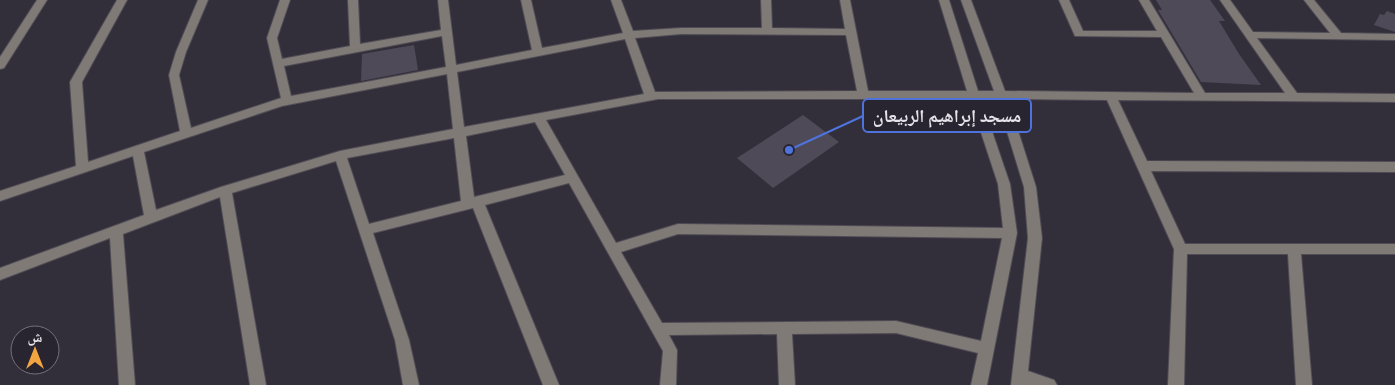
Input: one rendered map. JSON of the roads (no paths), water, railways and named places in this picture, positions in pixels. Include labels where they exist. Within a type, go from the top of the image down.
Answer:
[{"type":"street","points":[[0,65],[42,0]]},
{"type":"street","points":[[82,169],[76,82],[122,0]]},
{"type":"street","points":[[186,134],[174,76],[181,52],[203,0]]},
{"type":"street","points":[[285,0],[272,38],[287,101]]},
{"type":"street","points":[[353,0],[355,48]]},
{"type":"street","points":[[443,0],[460,134],[473,202],[551,385]]},
{"type":"street","points":[[526,0],[538,52]]},
{"type":"street","points":[[616,0],[651,97]]},
{"type":"street","points":[[766,0],[767,32]]},
{"type":"street","points":[[845,0],[863,95]]},
{"type":"street","points":[[944,0],[1004,184],[1010,233],[979,385]]},
{"type":"street","points":[[966,0],[1001,95],[1030,187],[1035,238],[1020,380],[1049,385]]},
{"type":"street","points":[[1064,0],[1079,34],[1164,34]]},
{"type":"street","points":[[1144,0],[1202,97]]},
{"type":"street","points":[[1226,0],[1294,98]]},
{"type":"street","points":[[1309,0],[1338,36]]},
{"type":"street","points":[[278,63],[447,32]]},
{"type":"street","points":[[0,196],[287,101],[452,68],[630,35],[681,32],[851,32]]},
{"type":"street","points":[[1250,35],[1395,37]]},
{"type":"street","points":[[0,274],[225,190],[340,155],[651,97],[1001,95],[1395,98]]},
{"type":"street","points":[[1111,96],[1181,248],[1176,385]]},
{"type":"street","points":[[539,119],[670,350],[668,385]]},
{"type":"street","points":[[138,150],[151,218]]},
{"type":"street","points":[[340,155],[402,340],[411,385]]},
{"type":"street","points":[[1144,166],[1395,167]]},
{"type":"street","points":[[366,230],[572,178]]},
{"type":"street","points":[[225,190],[258,385]]},
{"type":"street","points":[[613,249],[678,228],[1010,233]]},
{"type":"street","points":[[116,231],[127,385]]},
{"type":"street","points":[[1181,248],[1395,249]]},
{"type":"street","points":[[1294,249],[1304,385]]},
{"type":"street","points":[[784,328],[787,385]]},
{"type":"street","points":[[658,329],[896,328],[987,349]]},
{"type":"place","name":"مسجد إبراهيم الربيعان","points":[[789,150]]}]
